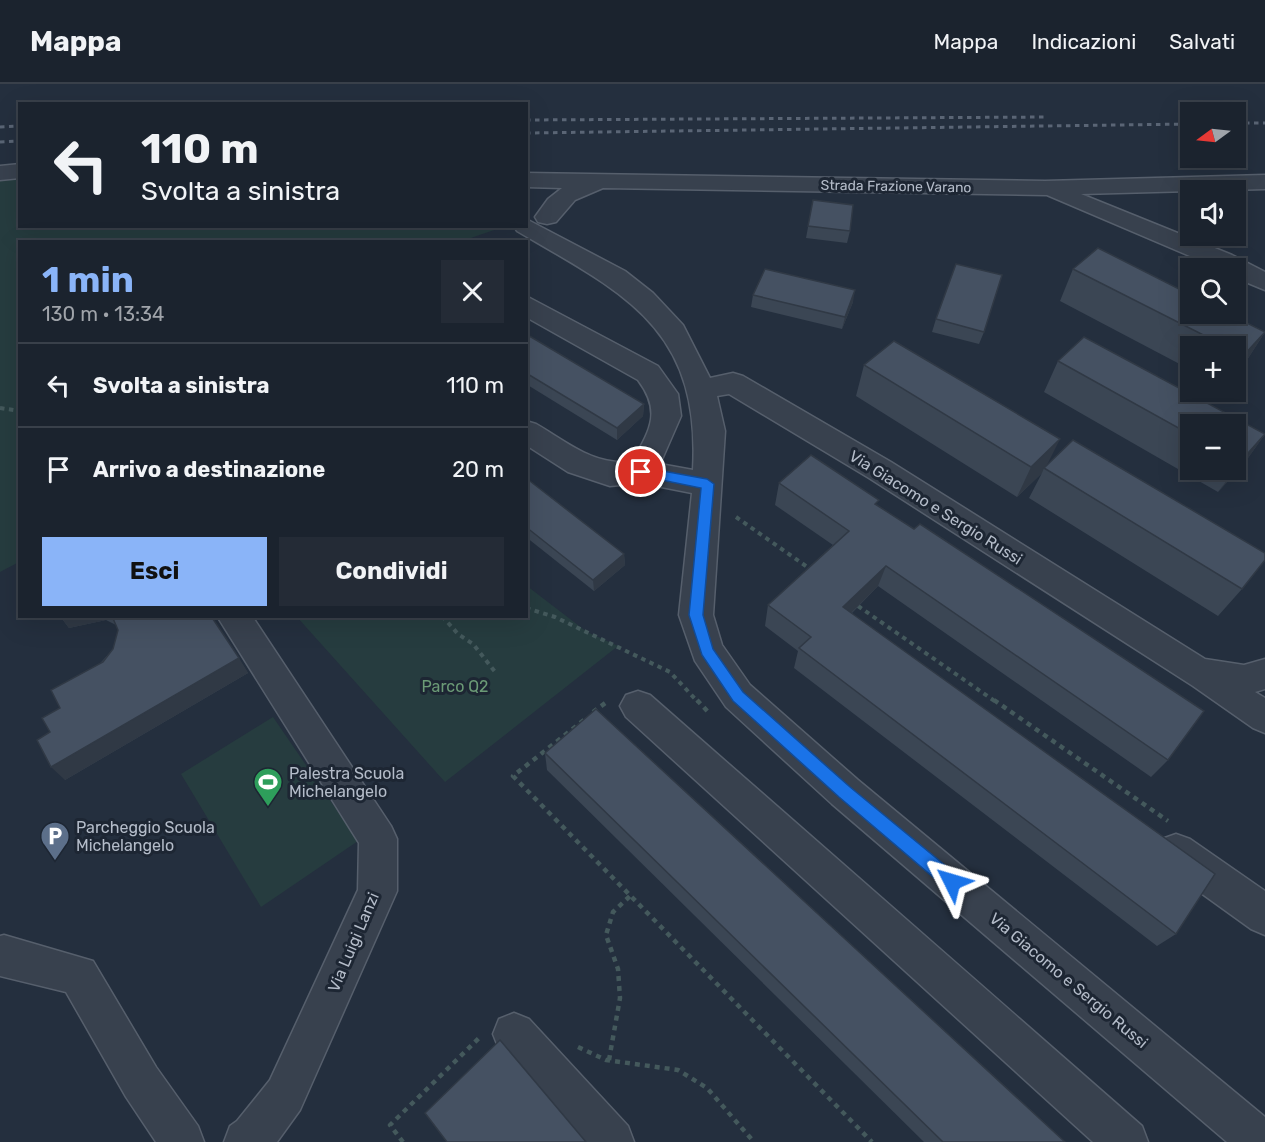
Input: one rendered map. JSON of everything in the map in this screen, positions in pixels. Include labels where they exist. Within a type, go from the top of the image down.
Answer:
[{"type":"street","points":[[0,173],[18,171]]},
{"type":"street","name":"Strada Frazione Varano","points":[[528,180],[1045,188],[1265,182]]},
{"type":"street","points":[[537,222],[559,199],[578,189],[603,183]]},
{"type":"street","points":[[1045,188],[1223,261],[1265,282]]},
{"type":"street","name":"Via Giacomo e Sergio Russi","points":[[528,196],[537,222],[577,255],[616,277],[644,299],[674,331],[702,390],[710,431],[696,615],[706,651],[738,696],[845,792],[1262,1142]]},
{"type":"street","points":[[528,306],[648,373],[664,394],[667,416],[656,445],[641,472]]},
{"type":"street","name":"Via Giacomo e Sergio Russi","points":[[702,390],[733,383],[880,470],[1198,673],[1244,680],[1265,674]]},
{"type":"street","points":[[528,432],[579,464],[610,475],[641,472],[707,490]]},
{"type":"street","name":"Via Luigi Lanzi","points":[[234,618],[378,839],[377,891],[285,1095],[253,1137],[246,1142]]},
{"type":"street","points":[[1198,673],[1265,717]]},
{"type":"street","points":[[639,706],[1126,1142]]},
{"type":"street","points":[[1164,831],[1265,915]]},
{"type":"street","points":[[0,956],[4,955],[79,975],[141,1082],[182,1142]]},
{"type":"street","points":[[525,1046],[612,1142]]},
{"type":"path","points":[[0,408],[18,411]]},
{"type":"path","points":[[707,490],[819,575]]},
{"type":"path","points":[[858,606],[1164,831]]},
{"type":"path","points":[[528,609],[555,617],[670,672],[712,715]]},
{"type":"path","points":[[444,618],[458,634],[473,644],[496,673]]},
{"type":"path","points":[[600,718],[593,712],[513,776],[872,1142]]},
{"type":"path","points":[[609,1060],[620,998],[618,969],[606,935],[613,912],[630,896]]},
{"type":"path","points":[[402,1142],[390,1125],[498,1019],[525,1046],[557,1038],[609,1060],[678,1070],[707,1088],[754,1142]]},
{"type":"green space","points":[[0,180],[18,180],[18,228],[500,228],[465,240],[18,240],[18,563],[0,572]]},
{"type":"green space","name":"Parco Q2","points":[[528,587],[587,632],[618,646],[445,782],[298,618],[528,618]]},
{"type":"green space","name":"Palestra Scuola Michelangelo","points":[[273,717],[358,841],[261,907],[181,774]]},
{"type":"building","points":[[813,200],[853,205],[850,231],[808,226]]},
{"type":"building","points":[[1098,248],[1180,289],[1180,323],[1073,269]]},
{"type":"building","points":[[956,264],[1002,275],[984,332],[936,319]]},
{"type":"building","points":[[765,269],[855,290],[845,317],[753,295]]},
{"type":"building","points":[[1246,322],[1265,332],[1246,353],[1246,336],[1205,336],[1182,324]]},
{"type":"building","points":[[528,335],[644,404],[617,428],[528,374]]},
{"type":"building","points":[[1084,337],[1180,388],[1180,402],[1205,402],[1228,414],[1180,414],[1180,429],[1058,361]]},
{"type":"building","points":[[894,341],[1060,439],[1031,467],[864,365]]},
{"type":"building","points":[[1246,424],[1265,434],[1246,455]]},
{"type":"building","points":[[1073,440],[1265,553],[1265,560],[1242,589],[1044,468]]},
{"type":"building","points":[[811,455],[879,500],[875,504],[914,529],[920,524],[1204,711],[1168,760],[886,566],[843,607],[1215,874],[1176,934],[799,648],[811,637],[768,605],[849,531],[779,483]]},
{"type":"building","points":[[528,480],[624,554],[593,580],[528,529]]},
{"type":"building","points":[[113,618],[212,618],[239,658],[51,767],[37,740],[50,732],[42,718],[60,708],[51,690],[103,662],[113,649],[118,630]]},
{"type":"building","points":[[596,709],[1065,1142],[943,1142],[545,753]]},
{"type":"building","points":[[500,1040],[586,1142],[447,1142],[425,1113]]},
{"type":"railway","points":[[528,120],[1048,117]]},
{"type":"railway","points":[[1246,123],[1265,123]]},
{"type":"railway","points":[[528,133],[1180,124]]},
{"type":"railway","points":[[0,127],[18,126]]},
{"type":"railway","points":[[0,142],[18,141]]},
{"type":"place","name":"Palestra Scuola Michelangelo","points":[[268,808]]},
{"type":"place","name":"Parcheggio Scuola Michelangelo","points":[[55,862]]},
{"type":"route","points":[[641,472],[707,484],[696,615],[706,651],[738,696],[845,792],[952,882]]}]
